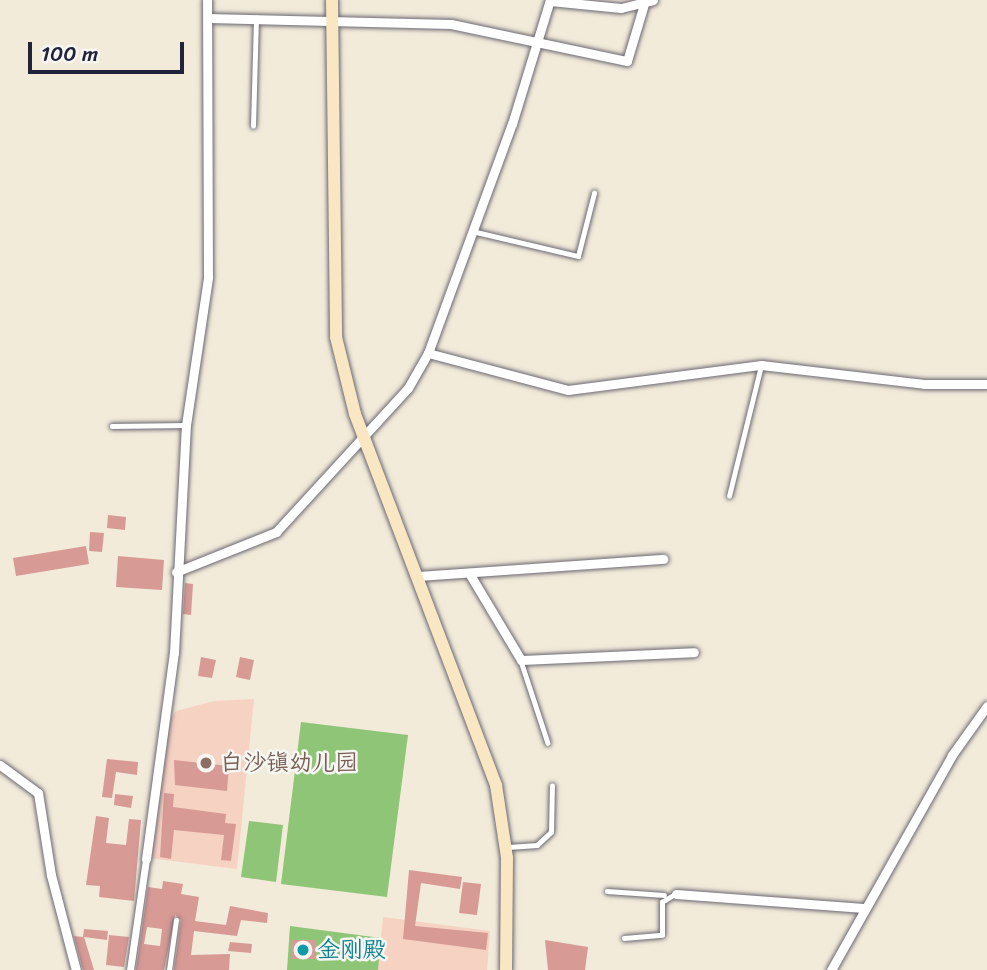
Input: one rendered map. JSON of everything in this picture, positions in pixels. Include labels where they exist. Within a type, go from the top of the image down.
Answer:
[{"type":"main road","points":[[332,0],[333,304],[344,376],[365,439],[490,764],[506,847],[506,970]]},
{"type":"street","points":[[130,970],[174,653],[176,572],[186,425],[208,277],[207,0]]},
{"type":"street","points":[[176,572],[276,533],[365,439],[428,353],[540,41],[550,1],[621,8],[648,2]]},
{"type":"street","points":[[208,18],[256,18],[331,24],[451,24],[627,61],[648,2]]},
{"type":"street","points":[[428,353],[568,390],[761,365],[924,384],[987,384]]},
{"type":"street","points":[[419,576],[663,559]]},
{"type":"street","points":[[469,573],[521,660],[694,652]]},
{"type":"street","points":[[831,970],[863,908],[987,706]]},
{"type":"street","points":[[0,765],[38,793],[76,970]]},
{"type":"street","points":[[676,894],[863,908]]},
{"type":"lane","points":[[253,126],[256,18]]},
{"type":"lane","points":[[471,231],[578,256],[594,193]]},
{"type":"lane","points":[[729,496],[761,365]]},
{"type":"lane","points":[[112,426],[186,425]]},
{"type":"lane","points":[[521,660],[548,743]]},
{"type":"lane","points":[[506,847],[537,845],[551,832],[552,786]]},
{"type":"lane","points":[[607,891],[676,894]]},
{"type":"lane","points":[[624,938],[662,935],[664,895]]},
{"type":"lane","points":[[169,970],[176,920]]},
{"type":"shaded area","name":"白沙镇幼儿园","points":[[254,699],[237,869],[149,858],[169,720],[176,711],[214,701]]},
{"type":"shaded area","points":[[383,917],[490,931],[487,970],[378,970]]},
{"type":"green space","points":[[301,722],[408,735],[387,897],[281,884]]},
{"type":"green space","points":[[249,821],[283,825],[276,882],[241,877]]},
{"type":"green space","points":[[290,926],[381,938],[378,970],[287,970]]},
{"type":"building","points":[[108,515],[126,517],[125,530],[107,528]]},
{"type":"building","points":[[90,532],[104,533],[102,552],[89,551]]},
{"type":"building","points":[[86,546],[89,564],[16,576],[13,558]]},
{"type":"building","points":[[118,556],[164,560],[162,590],[116,587]]},
{"type":"building","points":[[185,583],[193,584],[191,615],[183,614]]},
{"type":"building","points":[[201,657],[216,660],[212,678],[198,676]]},
{"type":"building","points":[[240,657],[254,660],[250,680],[236,677]]},
{"type":"building","points":[[107,759],[138,762],[137,775],[116,772],[112,798],[102,797]]},
{"type":"building","points":[[174,760],[229,766],[227,791],[175,785]]},
{"type":"building","points":[[164,793],[174,794],[173,807],[226,814],[225,823],[236,824],[231,861],[221,860],[224,835],[174,830],[171,859],[160,857]]},
{"type":"building","points":[[115,794],[133,796],[131,808],[114,805]]},
{"type":"building","points":[[96,816],[109,818],[106,843],[126,845],[129,819],[141,820],[134,901],[99,897],[100,886],[86,885]]},
{"type":"building","points":[[409,870],[462,877],[460,889],[421,883],[415,926],[488,933],[486,950],[403,939]]},
{"type":"building","points":[[163,881],[183,884],[181,894],[199,897],[195,921],[226,925],[230,906],[268,913],[267,923],[241,920],[237,936],[194,931],[191,955],[230,954],[229,970],[174,970],[181,920],[175,915],[164,970],[136,970],[148,887],[162,889]],"holes":[[[147,927],[162,929],[160,946],[144,944]]]},
{"type":"building","points":[[463,882],[481,884],[477,915],[459,913]]},
{"type":"building","points":[[84,929],[108,931],[107,940],[84,937],[94,970],[83,970],[74,936],[83,937]]},
{"type":"building","points":[[109,935],[129,937],[124,967],[106,965]]},
{"type":"building","name":"金刚殿","points":[[292,940],[315,940],[315,959],[292,959]]},
{"type":"building","points":[[545,940],[588,947],[585,970],[548,970]]},
{"type":"building","points":[[230,942],[252,944],[251,953],[228,951]]},
{"type":"place","name":"白沙镇幼儿园","points":[[206,763]]},
{"type":"place","name":"金刚殿","points":[[303,950]]}]
